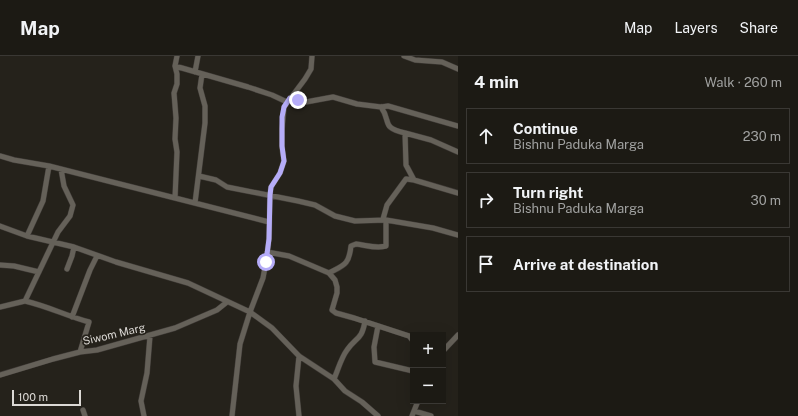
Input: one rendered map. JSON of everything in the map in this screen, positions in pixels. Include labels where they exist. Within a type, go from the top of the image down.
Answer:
[{"type":"street","points":[[175,198],[177,152],[175,139],[176,118],[174,93],[177,84],[175,66],[177,56]]},
{"type":"street","points":[[196,72],[198,56]]},
{"type":"street","points":[[232,416],[240,344],[263,278],[267,252],[271,187],[280,173],[284,161],[282,129],[284,107],[311,69],[312,56]]},
{"type":"street","points":[[404,56],[415,60],[442,62],[458,69]]},
{"type":"street","points":[[175,66],[289,100],[306,102],[333,97],[357,104],[381,107],[388,106],[458,126]]},
{"type":"street","points":[[195,203],[205,123],[205,106],[200,88],[202,74]]},
{"type":"street","points":[[381,107],[385,113],[387,124],[394,130],[431,140],[458,152]]},
{"type":"street","points":[[329,273],[345,265],[350,257],[351,246],[356,244],[381,248],[386,246],[385,220],[387,205],[406,179],[405,133]]},
{"type":"street","points":[[0,156],[61,169],[269,222]]},
{"type":"street","points":[[406,165],[414,180]]},
{"type":"street","points":[[27,236],[43,201],[48,166]]},
{"type":"street","points":[[25,301],[58,232],[70,216],[73,205],[64,186],[61,169]]},
{"type":"street","points":[[199,176],[216,180],[227,186],[315,205],[335,216],[349,220],[385,220],[433,228],[458,235]]},
{"type":"street","points":[[406,179],[458,193]]},
{"type":"street","points":[[0,226],[27,236],[74,247],[97,256],[188,283],[250,312],[272,328],[299,356],[334,379],[345,391],[366,405],[378,416]]},
{"type":"street","points":[[67,270],[74,247]]},
{"type":"street","points":[[267,252],[289,256],[329,273],[335,280],[337,293],[332,310],[336,313],[365,321],[410,337]]},
{"type":"street","points":[[72,317],[97,256]]},
{"type":"street","points":[[0,265],[14,266],[39,272]]},
{"type":"street","points":[[0,307],[25,301],[89,322],[80,352]]},
{"type":"street","name":"Siwom Marg","points":[[0,376],[53,359],[80,352],[97,350],[175,328],[206,316],[227,302]]},
{"type":"street","points":[[334,379],[347,350],[357,341],[363,332],[365,321]]},
{"type":"street","points":[[378,326],[374,347],[375,362],[410,370]]},
{"type":"street","points":[[446,348],[458,335]]},
{"type":"street","points":[[144,416],[141,401],[147,373],[150,336]]},
{"type":"street","points":[[299,356],[296,386],[299,416]]},
{"type":"street","points":[[413,413],[431,416]]},
{"type":"route","points":[[266,262],[269,239],[271,187],[280,173],[284,161],[282,146],[282,117],[284,107],[290,98],[298,100]]}]
